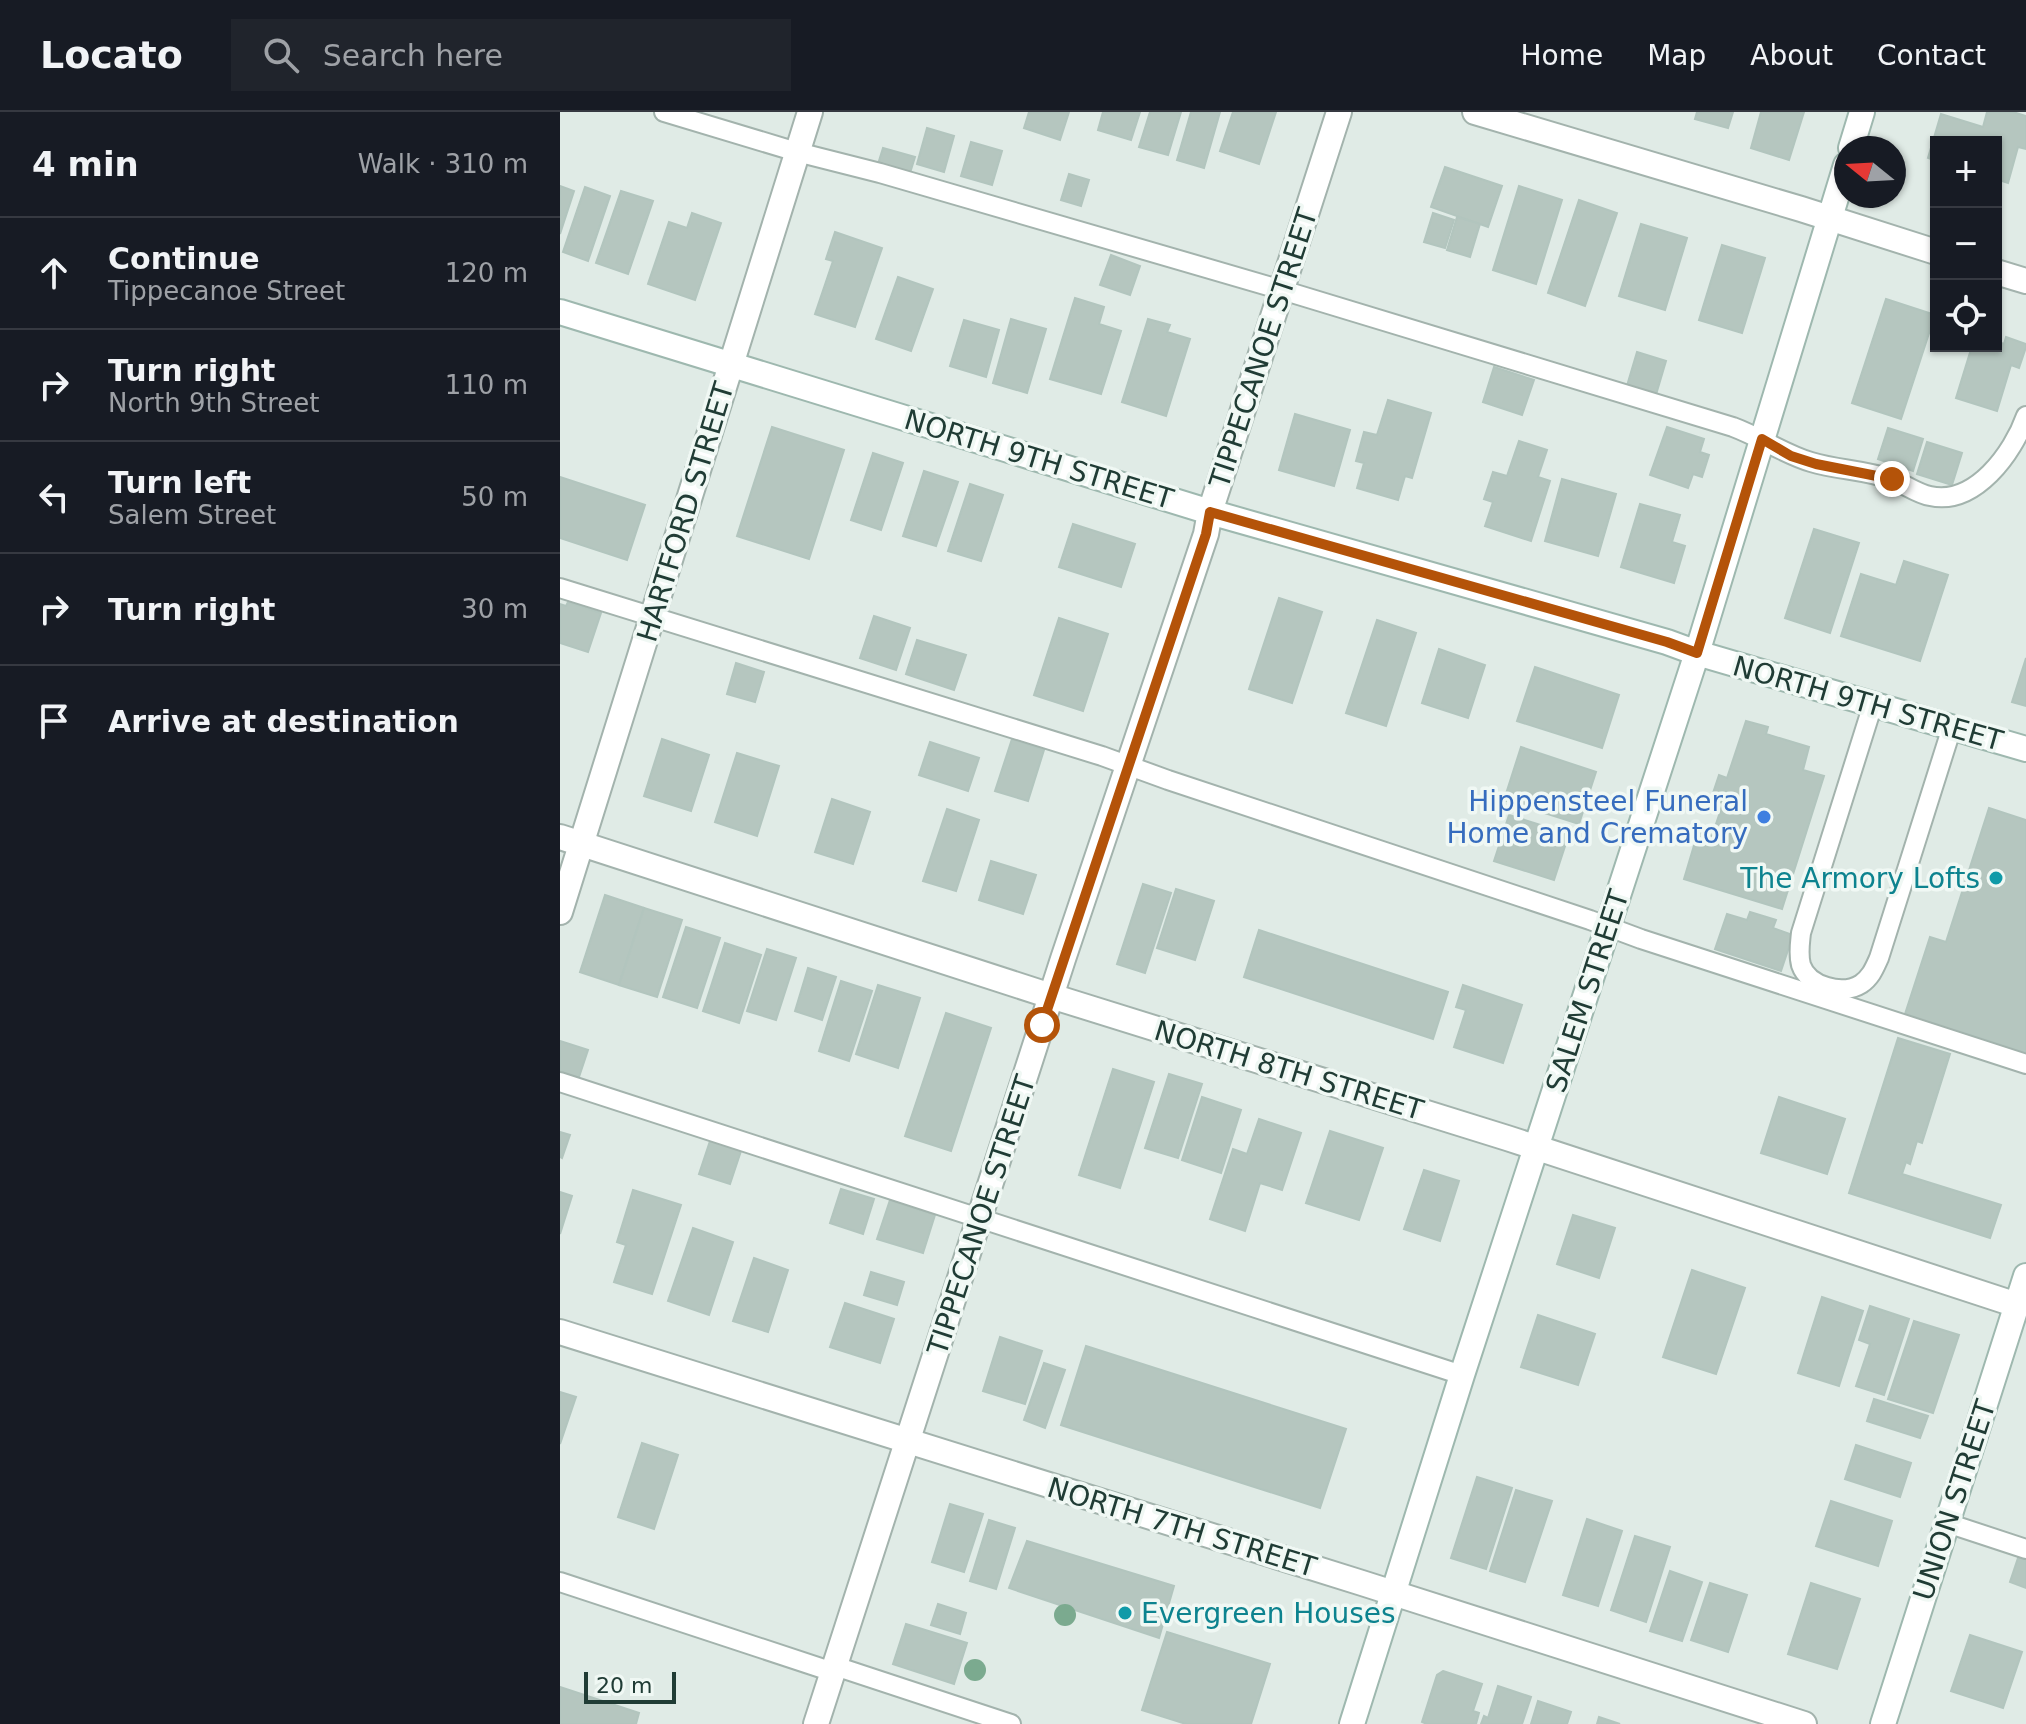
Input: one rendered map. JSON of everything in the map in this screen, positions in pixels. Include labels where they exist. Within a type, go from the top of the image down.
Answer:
[{"type":"street","name":"HARTFORD STREET","points":[[560,912],[571,840],[653,617],[810,112]]},
{"type":"street","name":"TIPPECANOE STREET","points":[[816,1724],[1051,996],[1206,534],[1210,512],[1339,112]]},
{"type":"street","points":[[1475,112],[1930,250]]},
{"type":"street","points":[[1855,136],[1862,112]]},
{"type":"street","name":"SALEM STREET","points":[[1352,1724],[1697,653],[1834,205]]},
{"type":"street","points":[[2002,274],[2026,281]]},
{"type":"street","name":"NORTH 9TH STREET","points":[[560,312],[1210,512],[1667,642],[2026,749]]},
{"type":"street","name":"NORTH 8TH STREET","points":[[571,840],[1051,996],[1537,1148],[2017,1305]]},
{"type":"street","name":"UNION STREET","points":[[1883,1724],[1947,1523],[2017,1334],[2017,1305],[2026,1276]]},
{"type":"street","name":"NORTH 7TH STREET","points":[[560,1332],[1804,1724]]},
{"type":"lane","points":[[664,112],[1282,290],[1718,423],[1762,439],[1791,456],[1892,479],[1930,496],[1949,497],[1987,477],[2006,457],[2026,416]]},
{"type":"lane","points":[[560,588],[1127,765],[2026,1064]]},
{"type":"lane","points":[[1873,704],[1801,933],[1801,966],[1810,979],[1826,986],[1845,989],[1858,986],[1871,976],[1952,727]]},
{"type":"lane","points":[[560,1082],[1462,1375]]},
{"type":"lane","points":[[1947,1523],[2026,1549]]},
{"type":"lane","points":[[560,1582],[1011,1724]]},
{"type":"building","points":[[1029,112],[1069,112],[1060,140],[1024,128]]},
{"type":"building","points":[[1103,112],[1140,112],[1131,140],[1098,130]]},
{"type":"building","points":[[1150,112],[1181,112],[1168,155],[1139,147]]},
{"type":"building","points":[[1191,112],[1220,112],[1204,168],[1177,160]]},
{"type":"building","points":[[1233,112],[1276,112],[1259,164],[1220,151]]},
{"type":"building","points":[[1697,112],[1733,112],[1728,128],[1695,119]]},
{"type":"building","points":[[1761,112],[1804,112],[1789,160],[1751,148]]},
{"type":"building","points":[[1987,112],[2013,112],[2026,116],[2026,149],[2018,147],[2008,183],[2002,181],[2002,136],[1934,136],[1941,114],[1983,127]]},
{"type":"building","points":[[927,128],[954,136],[944,172],[917,164]]},
{"type":"building","points":[[971,142],[1002,151],[992,185],[961,176]]},
{"type":"building","points":[[883,148],[915,157],[910,173],[878,164]]},
{"type":"building","points":[[1445,167],[1502,186],[1488,227],[1431,207]]},
{"type":"building","points":[[1069,174],[1089,180],[1081,206],[1061,200]]},
{"type":"building","points":[[560,186],[574,191],[560,234]]},
{"type":"building","points":[[1519,186],[1562,200],[1536,284],[1493,270]]},
{"type":"building","points":[[585,187],[610,196],[588,261],[563,252]]},
{"type":"building","points":[[621,191],[653,201],[628,274],[596,263]]},
{"type":"building","points":[[1579,200],[1617,213],[1585,306],[1548,293]]},
{"type":"building","points":[[692,213],[721,223],[695,300],[648,284],[669,222],[687,228]]},
{"type":"building","points":[[1433,213],[1454,220],[1445,248],[1424,242]]},
{"type":"building","points":[[1457,217],[1480,224],[1470,257],[1447,250]]},
{"type":"building","points":[[1641,224],[1687,238],[1665,310],[1619,296]]},
{"type":"building","points":[[835,232],[882,248],[855,327],[815,314],[833,261],[826,259]]},
{"type":"building","points":[[1722,245],[1765,258],[1742,333],[1699,320]]},
{"type":"building","points":[[1111,255],[1140,266],[1130,295],[1100,285]]},
{"type":"building","points":[[898,277],[933,289],[911,351],[876,339]]},
{"type":"building","points":[[1075,298],[1104,307],[1099,324],[1121,331],[1101,394],[1050,379]]},
{"type":"building","points":[[1886,299],[1930,313],[1930,330],[1901,419],[1852,403]]},
{"type":"building","points":[[1011,319],[1046,329],[1027,393],[993,383]]},
{"type":"building","points":[[1148,319],[1170,325],[1167,332],[1190,339],[1166,416],[1122,402]]},
{"type":"building","points":[[964,320],[999,330],[986,377],[950,366]]},
{"type":"building","points":[[2006,337],[2026,344],[2026,347],[2019,368],[2011,365],[1997,411],[1956,398],[1970,352],[2002,352]]},
{"type":"building","points":[[1637,352],[1666,361],[1655,398],[1626,389]]},
{"type":"building","points":[[1494,367],[1534,380],[1522,415],[1483,402]]},
{"type":"building","points":[[1388,400],[1431,413],[1412,478],[1405,476],[1398,500],[1357,488],[1364,463],[1356,461],[1364,432],[1377,435]]},
{"type":"building","points":[[1295,414],[1350,430],[1334,486],[1279,470]]},
{"type":"building","points":[[772,427],[844,450],[809,559],[737,536]]},
{"type":"building","points":[[1667,427],[1704,439],[1700,452],[1709,455],[1702,477],[1693,474],[1688,488],[1650,475]]},
{"type":"building","points":[[1888,428],[1923,439],[1913,471],[1878,459]]},
{"type":"building","points":[[1519,441],[1547,450],[1538,477],[1550,481],[1531,541],[1485,526],[1493,502],[1484,499],[1493,472],[1507,476]]},
{"type":"building","points":[[1927,442],[1962,453],[1952,485],[1917,474]]},
{"type":"building","points":[[873,453],[903,463],[881,530],[851,520]]},
{"type":"building","points":[[924,471],[958,482],[936,546],[903,536]]},
{"type":"building","points":[[560,477],[645,505],[627,560],[560,538]]},
{"type":"building","points":[[1562,479],[1616,494],[1598,556],[1545,541]]},
{"type":"building","points":[[970,484],[1003,495],[981,561],[948,551]]},
{"type":"building","points":[[1640,504],[1680,515],[1672,542],[1685,546],[1674,583],[1621,567]]},
{"type":"building","points":[[1073,524],[1135,544],[1121,587],[1059,567]]},
{"type":"building","points":[[1814,529],[1859,543],[1830,633],[1785,618]]},
{"type":"building","points":[[1904,561],[1948,575],[1920,661],[1841,636],[1861,574],[1896,585]]},
{"type":"building","points":[[1279,598],[1322,612],[1292,703],[1249,689]]},
{"type":"building","points":[[568,602],[601,613],[588,652],[560,643],[560,604],[566,606]]},
{"type":"building","points":[[874,616],[910,628],[896,670],[860,658]]},
{"type":"building","points":[[1059,618],[1108,634],[1083,711],[1034,695]]},
{"type":"building","points":[[1377,620],[1416,633],[1386,726],[1346,713]]},
{"type":"building","points":[[917,640],[966,655],[954,690],[906,674]]},
{"type":"building","points":[[1439,649],[1485,665],[1468,718],[1422,703]]},
{"type":"building","points":[[2026,658],[2026,706],[2012,702]]},
{"type":"building","points":[[736,663],[764,672],[755,702],[727,694]]},
{"type":"building","points":[[1535,667],[1619,695],[1602,748],[1517,721]]},
{"type":"building","name":"Hippensteel Funeral Home and Crematory","points":[[1746,721],[1768,727],[1766,734],[1809,747],[1803,770],[1824,776],[1782,909],[1684,879],[1698,832],[1712,836],[1723,803],[1711,799],[1719,775],[1727,778]]},
{"type":"building","points":[[662,739],[709,755],[691,811],[644,796]]},
{"type":"building","points":[[1012,739],[1044,750],[1028,801],[995,791]]},
{"type":"building","points":[[930,742],[979,758],[968,791],[919,775]]},
{"type":"building","points":[[1521,747],[1596,772],[1579,824],[1504,800]]},
{"type":"building","points":[[737,753],[779,766],[757,836],[715,822]]},
{"type":"building","points":[[832,799],[870,812],[853,864],[815,852]]},
{"type":"building","name":"The Armory Lofts","points":[[1989,808],[2026,820],[2026,1053],[1905,1014],[1930,937],[1946,942]]},
{"type":"building","points":[[947,809],[979,820],[956,891],[923,881]]},
{"type":"building","points":[[1509,815],[1569,834],[1554,880],[1494,861]]},
{"type":"building","points":[[991,861],[1036,875],[1023,914],[979,900]]},
{"type":"building","points":[[1143,884],[1171,893],[1145,973],[1117,964]]},
{"type":"building","points":[[1176,889],[1214,901],[1195,960],[1157,948]]},
{"type":"building","points":[[605,895],[644,908],[619,985],[580,972]]},
{"type":"building","points":[[644,908],[682,920],[657,997],[619,985]]},
{"type":"building","points":[[1750,912],[1776,920],[1773,928],[1793,935],[1781,971],[1715,949],[1727,914],[1747,920]]},
{"type":"building","points":[[686,927],[720,938],[697,1008],[663,997]]},
{"type":"building","points":[[1259,930],[1448,992],[1433,1039],[1244,977]]},
{"type":"building","points":[[725,943],[761,955],[739,1023],[703,1011]]},
{"type":"building","points":[[767,949],[796,958],[776,1020],[747,1011]]},
{"type":"building","points":[[808,968],[836,977],[822,1020],[795,1011]]},
{"type":"building","points":[[841,981],[872,991],[849,1061],[819,1051]]},
{"type":"building","points":[[878,985],[920,998],[898,1068],[856,1054]]},
{"type":"building","points":[[1463,985],[1522,1005],[1503,1063],[1454,1047],[1466,1010],[1456,1007]]},
{"type":"building","points":[[946,1013],[991,1028],[951,1151],[905,1136]]},
{"type":"building","points":[[1898,1038],[1950,1054],[1922,1143],[1917,1141],[1910,1164],[1906,1162],[1902,1174],[2001,1205],[1990,1238],[1849,1193]]},
{"type":"building","points":[[560,1041],[588,1050],[578,1080],[560,1074]]},
{"type":"building","points":[[1113,1069],[1154,1082],[1120,1188],[1079,1175]]},
{"type":"building","points":[[1169,1074],[1202,1084],[1178,1158],[1145,1148]]},
{"type":"building","points":[[1202,1097],[1241,1110],[1221,1173],[1182,1160]]},
{"type":"building","points":[[1779,1097],[1845,1119],[1827,1174],[1761,1153]]},
{"type":"building","points":[[1259,1119],[1301,1133],[1282,1190],[1260,1183],[1245,1231],[1210,1219],[1233,1149],[1247,1154]]},
{"type":"building","points":[[1330,1131],[1383,1148],[1359,1220],[1306,1203]]},
{"type":"building","points":[[560,1132],[570,1135],[562,1158],[560,1157]]},
{"type":"building","points":[[711,1138],[742,1148],[730,1184],[699,1174]]},
{"type":"building","points":[[1424,1170],[1459,1181],[1440,1241],[1404,1229]]},
{"type":"building","points":[[841,1189],[874,1199],[863,1234],[830,1223]]},
{"type":"building","points":[[633,1190],[681,1205],[652,1294],[614,1282],[626,1245],[617,1242]]},
{"type":"building","points":[[560,1192],[572,1196],[560,1234]]},
{"type":"building","points":[[890,1200],[935,1215],[923,1253],[877,1239]]},
{"type":"building","points":[[1573,1215],[1615,1228],[1599,1278],[1557,1264]]},
{"type":"building","points":[[693,1228],[733,1242],[709,1315],[668,1301]]},
{"type":"building","points":[[754,1258],[788,1270],[768,1332],[733,1321]]},
{"type":"building","points":[[1692,1270],[1745,1288],[1716,1374],[1663,1357]]},
{"type":"building","points":[[871,1272],[904,1282],[897,1305],[864,1295]]},
{"type":"building","points":[[1822,1297],[1863,1311],[1839,1386],[1798,1373]]},
{"type":"building","points":[[845,1303],[894,1319],[880,1363],[830,1347]]},
{"type":"building","points":[[1870,1306],[1909,1319],[1884,1395],[1856,1386],[1870,1344],[1859,1340]]},
{"type":"building","points":[[1538,1315],[1595,1334],[1578,1385],[1521,1367]]},
{"type":"building","points":[[1914,1321],[1959,1335],[1933,1413],[1888,1399]]},
{"type":"building","points":[[1000,1337],[1042,1351],[1025,1404],[983,1391]]},
{"type":"building","points":[[1086,1346],[1346,1429],[1320,1508],[1061,1425]]},
{"type":"building","points":[[1044,1363],[1065,1370],[1045,1428],[1024,1420]]},
{"type":"building","points":[[560,1392],[576,1397],[560,1444]]},
{"type":"building","points":[[1874,1399],[1928,1416],[1920,1438],[1867,1421]]},
{"type":"building","points":[[642,1443],[678,1455],[654,1529],[618,1517]]},
{"type":"building","points":[[1856,1445],[1911,1463],[1900,1497],[1845,1479]]},
{"type":"building","points":[[1477,1477],[1512,1488],[1486,1569],[1451,1558]]},
{"type":"building","points":[[1516,1490],[1552,1501],[1525,1582],[1490,1571]]},
{"type":"building","points":[[1831,1501],[1892,1521],[1878,1566],[1816,1546]]},
{"type":"building","points":[[950,1504],[983,1514],[964,1572],[932,1562]]},
{"type":"building","points":[[1587,1519],[1622,1531],[1598,1606],[1563,1595]]},
{"type":"building","points":[[989,1520],[1015,1528],[996,1589],[970,1581]]},
{"type":"building","points":[[1635,1536],[1670,1547],[1646,1622],[1611,1610]]},
{"type":"building","name":"Evergreen Houses","points":[[1027,1541],[1174,1586],[1159,1638],[1009,1588]]},
{"type":"building","points":[[2019,1555],[2026,1557],[2026,1588],[2010,1582]]},
{"type":"building","points":[[1670,1571],[1702,1582],[1682,1641],[1650,1631]]},
{"type":"building","points":[[1710,1583],[1747,1595],[1728,1652],[1691,1640]]},
{"type":"building","points":[[1811,1583],[1860,1599],[1837,1669],[1788,1654]]},
{"type":"building","points":[[938,1604],[966,1613],[960,1634],[931,1625]]},
{"type":"building","points":[[906,1624],[967,1643],[954,1684],[893,1664]]},
{"type":"building","points":[[1167,1632],[1270,1664],[1251,1724],[1186,1724],[1142,1710]]},
{"type":"building","points":[[1970,1635],[2022,1652],[2003,1708],[1951,1691]]},
{"type":"building","points":[[1443,1671],[1482,1684],[1473,1711],[1479,1713],[1476,1724],[1422,1722],[1437,1675]]},
{"type":"building","points":[[1498,1686],[1531,1697],[1522,1724],[1481,1724],[1484,1716],[1488,1718]]},
{"type":"building","points":[[560,1687],[639,1713],[636,1724],[560,1724]]},
{"type":"building","points":[[1538,1701],[1571,1712],[1567,1724],[1531,1724]]},
{"type":"building","points":[[1599,1717],[1620,1724],[1597,1724]]},
{"type":"place","name":"Hippensteel Funeral Home and Crematory","points":[[1764,817]]},
{"type":"place","name":"The Armory Lofts","points":[[1996,878]]},
{"type":"place","name":"Evergreen Houses","points":[[1125,1613]]},
{"type":"route","points":[[1042,1025],[1206,534],[1210,512],[1697,653],[1762,439],[1791,456],[1816,464],[1892,479]]}]
